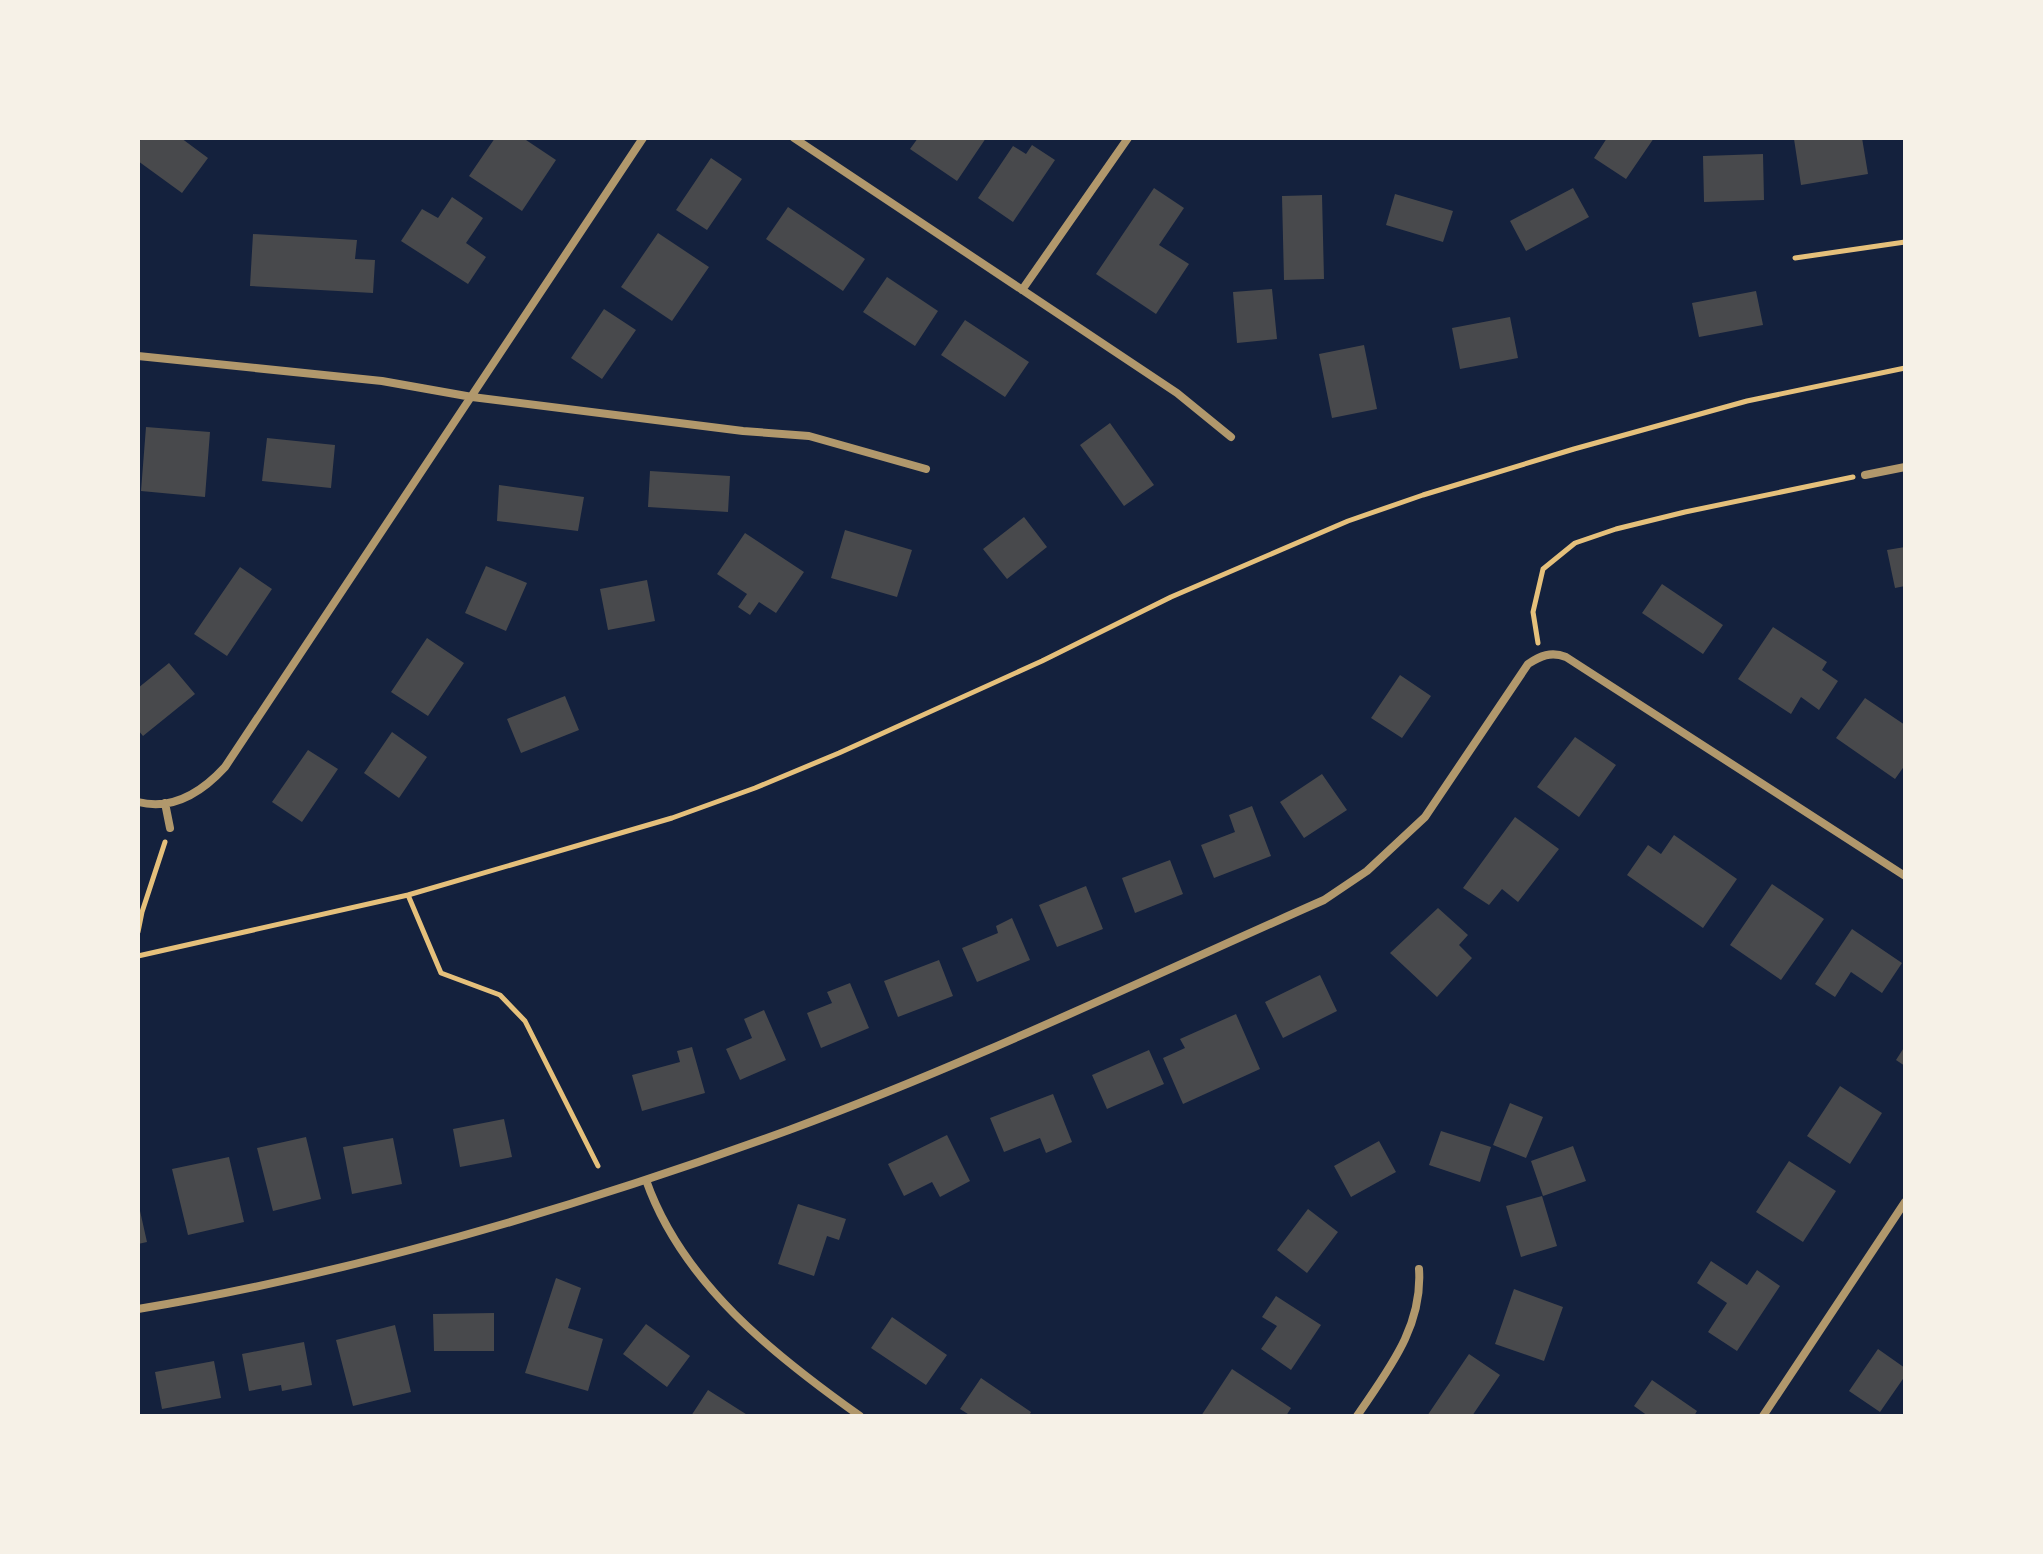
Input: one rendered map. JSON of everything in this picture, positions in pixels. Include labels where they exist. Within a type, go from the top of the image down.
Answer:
[{"type":"street","points":[[138,802],[165,803],[188,798],[209,785],[225,767],[643,138]]},
{"type":"street","points":[[794,138],[1177,393],[1231,437]]},
{"type":"street","points":[[1022,290],[1128,138]]},
{"type":"street","points":[[138,356],[382,381],[472,397],[743,431],[809,436],[926,469]]},
{"type":"street","points":[[1865,475],[1905,467]]},
{"type":"street","points":[[138,1309],[296,1277],[445,1240],[646,1180],[791,1129],[936,1071],[1324,900],[1367,871],[1425,817],[1528,664],[1541,655],[1566,657],[1905,876]]},
{"type":"street","points":[[165,803],[170,828]]},
{"type":"street","points":[[646,1180],[672,1240],[692,1268],[747,1325],[808,1379],[860,1416]]},
{"type":"street","points":[[1763,1416],[1905,1202]]},
{"type":"street","points":[[1357,1416],[1408,1338],[1417,1310],[1419,1269]]},
{"type":"path","points":[[1795,258],[1905,242]]},
{"type":"path","points":[[138,956],[408,895],[672,818],[839,753],[1042,661],[1184,591],[1348,521],[1574,449],[1747,401],[1905,368]]},
{"type":"path","points":[[1541,655],[1533,612],[1543,569],[1575,543],[1685,512],[1865,475]]},
{"type":"path","points":[[138,932],[170,828]]},
{"type":"path","points":[[408,895],[441,973],[500,995],[525,1021],[598,1166]]},
{"type":"building","points":[[142,138],[181,138],[208,158],[182,193],[138,161],[138,143]]},
{"type":"building","points":[[495,138],[523,138],[556,160],[522,211],[469,176]]},
{"type":"building","points":[[918,138],[986,138],[957,181],[910,149]]},
{"type":"building","points":[[1607,138],[1654,138],[1626,179],[1594,158]]},
{"type":"building","points":[[1862,138],[1868,174],[1801,185],[1794,139]]},
{"type":"building","points":[[1032,145],[1055,160],[1013,222],[978,198],[1013,146],[1026,154]]},
{"type":"building","points":[[1763,154],[1764,200],[1704,202],[1703,156]]},
{"type":"building","points":[[711,158],[742,179],[707,230],[676,210]]},
{"type":"building","points":[[1154,188],[1184,208],[1159,245],[1189,264],[1156,314],[1096,274]]},
{"type":"building","points":[[1573,188],[1589,217],[1526,251],[1510,221]]},
{"type":"building","points":[[1395,194],[1453,211],[1443,242],[1386,225]]},
{"type":"building","points":[[1322,195],[1324,279],[1284,280],[1282,196]]},
{"type":"building","points":[[452,197],[483,218],[466,243],[486,257],[468,284],[401,241],[422,209],[438,218]]},
{"type":"building","points":[[788,207],[865,259],[843,291],[766,239]]},
{"type":"building","points":[[658,233],[709,267],[672,321],[621,287]]},
{"type":"building","points":[[253,234],[357,240],[355,259],[375,260],[373,293],[250,286]]},
{"type":"building","points":[[887,277],[938,311],[915,346],[863,312]]},
{"type":"building","points":[[1272,289],[1277,339],[1237,343],[1233,292]]},
{"type":"building","points":[[1756,291],[1763,325],[1699,337],[1692,303]]},
{"type":"building","points":[[604,309],[636,330],[602,379],[571,358]]},
{"type":"building","points":[[1510,317],[1518,358],[1460,369],[1452,328]]},
{"type":"building","points":[[965,320],[1029,362],[1005,397],[941,355]]},
{"type":"building","points":[[1364,345],[1377,409],[1332,418],[1319,354]]},
{"type":"building","points":[[1110,423],[1154,485],[1124,506],[1080,445]]},
{"type":"building","points":[[146,427],[210,432],[205,497],[141,491]]},
{"type":"building","points":[[267,438],[335,445],[331,488],[262,481]]},
{"type":"building","points":[[650,471],[730,476],[728,512],[648,507]]},
{"type":"building","points":[[499,485],[584,497],[578,531],[497,521]]},
{"type":"building","points":[[1024,517],[1047,547],[1007,579],[983,549]]},
{"type":"building","points":[[845,530],[912,550],[897,597],[831,578]]},
{"type":"building","points":[[745,533],[804,572],[776,613],[759,602],[750,615],[738,607],[747,594],[717,574]]},
{"type":"building","points":[[1905,547],[1905,586],[1895,588],[1887,550]]},
{"type":"building","points":[[486,566],[527,583],[506,631],[465,613]]},
{"type":"building","points":[[240,567],[272,589],[227,656],[194,634]]},
{"type":"building","points":[[647,580],[655,621],[608,630],[600,589]]},
{"type":"building","points":[[1662,584],[1723,625],[1703,654],[1642,613]]},
{"type":"building","points":[[1773,627],[1827,662],[1822,670],[1838,681],[1819,710],[1801,697],[1791,714],[1738,679]]},
{"type":"building","points":[[427,638],[464,663],[428,716],[391,692]]},
{"type":"building","points":[[169,663],[195,694],[143,736],[138,730],[138,688]]},
{"type":"building","points":[[1400,675],[1431,696],[1402,738],[1371,718]]},
{"type":"building","points":[[565,696],[579,730],[521,753],[507,719]]},
{"type":"building","points":[[1865,698],[1905,725],[1905,765],[1895,779],[1836,738]]},
{"type":"building","points":[[392,732],[427,757],[399,798],[364,773]]},
{"type":"building","points":[[1575,737],[1616,765],[1579,817],[1537,787]]},
{"type":"building","points":[[308,750],[338,769],[302,822],[272,802]]},
{"type":"building","points":[[1322,774],[1347,810],[1304,838],[1280,802]]},
{"type":"building","points":[[1252,806],[1271,856],[1214,878],[1201,845],[1235,832],[1229,815]]},
{"type":"building","points":[[1515,817],[1559,849],[1518,902],[1502,889],[1489,905],[1463,888]]},
{"type":"building","points":[[1674,835],[1737,879],[1703,928],[1627,875],[1648,845],[1661,854]]},
{"type":"building","points":[[1170,860],[1183,894],[1135,913],[1122,878]]},
{"type":"building","points":[[1772,884],[1824,919],[1781,980],[1730,945]]},
{"type":"building","points":[[1086,886],[1103,929],[1057,947],[1039,905]]},
{"type":"building","points":[[1438,908],[1468,935],[1459,945],[1472,958],[1437,997],[1390,953]]},
{"type":"building","points":[[1012,918],[1030,960],[977,982],[962,948],[998,933],[996,926]]},
{"type":"building","points":[[1852,929],[1902,963],[1882,993],[1851,972],[1835,997],[1815,984]]},
{"type":"building","points":[[939,960],[953,996],[898,1017],[884,981]]},
{"type":"building","points":[[1320,975],[1337,1011],[1283,1038],[1265,1002]]},
{"type":"building","points":[[850,983],[869,1028],[821,1048],[807,1013],[832,1003],[827,992]]},
{"type":"building","points":[[764,1010],[786,1060],[740,1080],[726,1049],[752,1038],[744,1019]]},
{"type":"building","points":[[1236,1014],[1260,1069],[1183,1104],[1163,1058],[1185,1048],[1180,1039]]},
{"type":"building","points":[[1905,1046],[1905,1066],[1896,1060]]},
{"type":"building","points":[[692,1047],[705,1093],[642,1111],[632,1075],[680,1062],[677,1051]]},
{"type":"building","points":[[1149,1050],[1164,1084],[1107,1109],[1092,1075]]},
{"type":"building","points":[[1840,1086],[1882,1113],[1850,1164],[1807,1136]]},
{"type":"building","points":[[1053,1094],[1072,1142],[1046,1153],[1040,1138],[1004,1152],[990,1118]]},
{"type":"building","points":[[1510,1103],[1543,1117],[1526,1158],[1493,1145]]},
{"type":"building","points":[[504,1119],[512,1157],[460,1167],[453,1129]]},
{"type":"building","points":[[1441,1131],[1491,1147],[1480,1182],[1429,1165]]},
{"type":"building","points":[[947,1135],[970,1181],[940,1197],[932,1182],[904,1196],[888,1164]]},
{"type":"building","points":[[306,1137],[321,1199],[273,1211],[257,1148]]},
{"type":"building","points":[[393,1138],[402,1184],[352,1194],[343,1147]]},
{"type":"building","points":[[1379,1141],[1396,1172],[1351,1197],[1334,1166]]},
{"type":"building","points":[[1573,1146],[1586,1181],[1543,1196],[1531,1161]]},
{"type":"building","points":[[229,1157],[244,1222],[188,1235],[172,1169]]},
{"type":"building","points":[[1789,1161],[1836,1191],[1803,1242],[1756,1212]]},
{"type":"building","points":[[1542,1196],[1557,1246],[1521,1257],[1506,1206]]},
{"type":"building","points":[[138,1202],[147,1242],[138,1244]]},
{"type":"building","points":[[798,1204],[846,1219],[839,1240],[827,1236],[814,1276],[778,1264]]},
{"type":"building","points":[[1308,1209],[1338,1232],[1307,1273],[1277,1250]]},
{"type":"building","points":[[1711,1261],[1747,1285],[1757,1270],[1780,1286],[1737,1351],[1708,1332],[1727,1303],[1697,1283]]},
{"type":"building","points":[[556,1278],[581,1288],[568,1328],[603,1339],[588,1391],[525,1373]]},
{"type":"building","points":[[1514,1289],[1563,1307],[1544,1361],[1495,1344]]},
{"type":"building","points":[[1276,1296],[1321,1325],[1291,1370],[1261,1349],[1277,1326],[1262,1317]]},
{"type":"building","points":[[494,1313],[494,1351],[434,1351],[433,1314]]},
{"type":"building","points":[[892,1317],[947,1355],[926,1385],[871,1348]]},
{"type":"building","points":[[646,1324],[690,1356],[667,1387],[623,1354]]},
{"type":"building","points":[[395,1325],[411,1392],[353,1406],[336,1340]]},
{"type":"building","points":[[304,1342],[312,1385],[282,1391],[281,1385],[249,1391],[242,1354]]},
{"type":"building","points":[[1878,1349],[1905,1368],[1905,1376],[1880,1412],[1849,1391]]},
{"type":"building","points":[[1469,1354],[1500,1375],[1472,1416],[1427,1416]]},
{"type":"building","points":[[214,1361],[221,1398],[162,1409],[155,1372]]},
{"type":"building","points":[[1232,1369],[1291,1408],[1286,1416],[1201,1416]]},
{"type":"building","points":[[981,1378],[1031,1412],[1029,1416],[971,1416],[960,1409]]},
{"type":"building","points":[[1652,1380],[1697,1411],[1694,1416],[1648,1416],[1634,1406]]},
{"type":"building","points":[[708,1390],[749,1416],[691,1416]]}]
